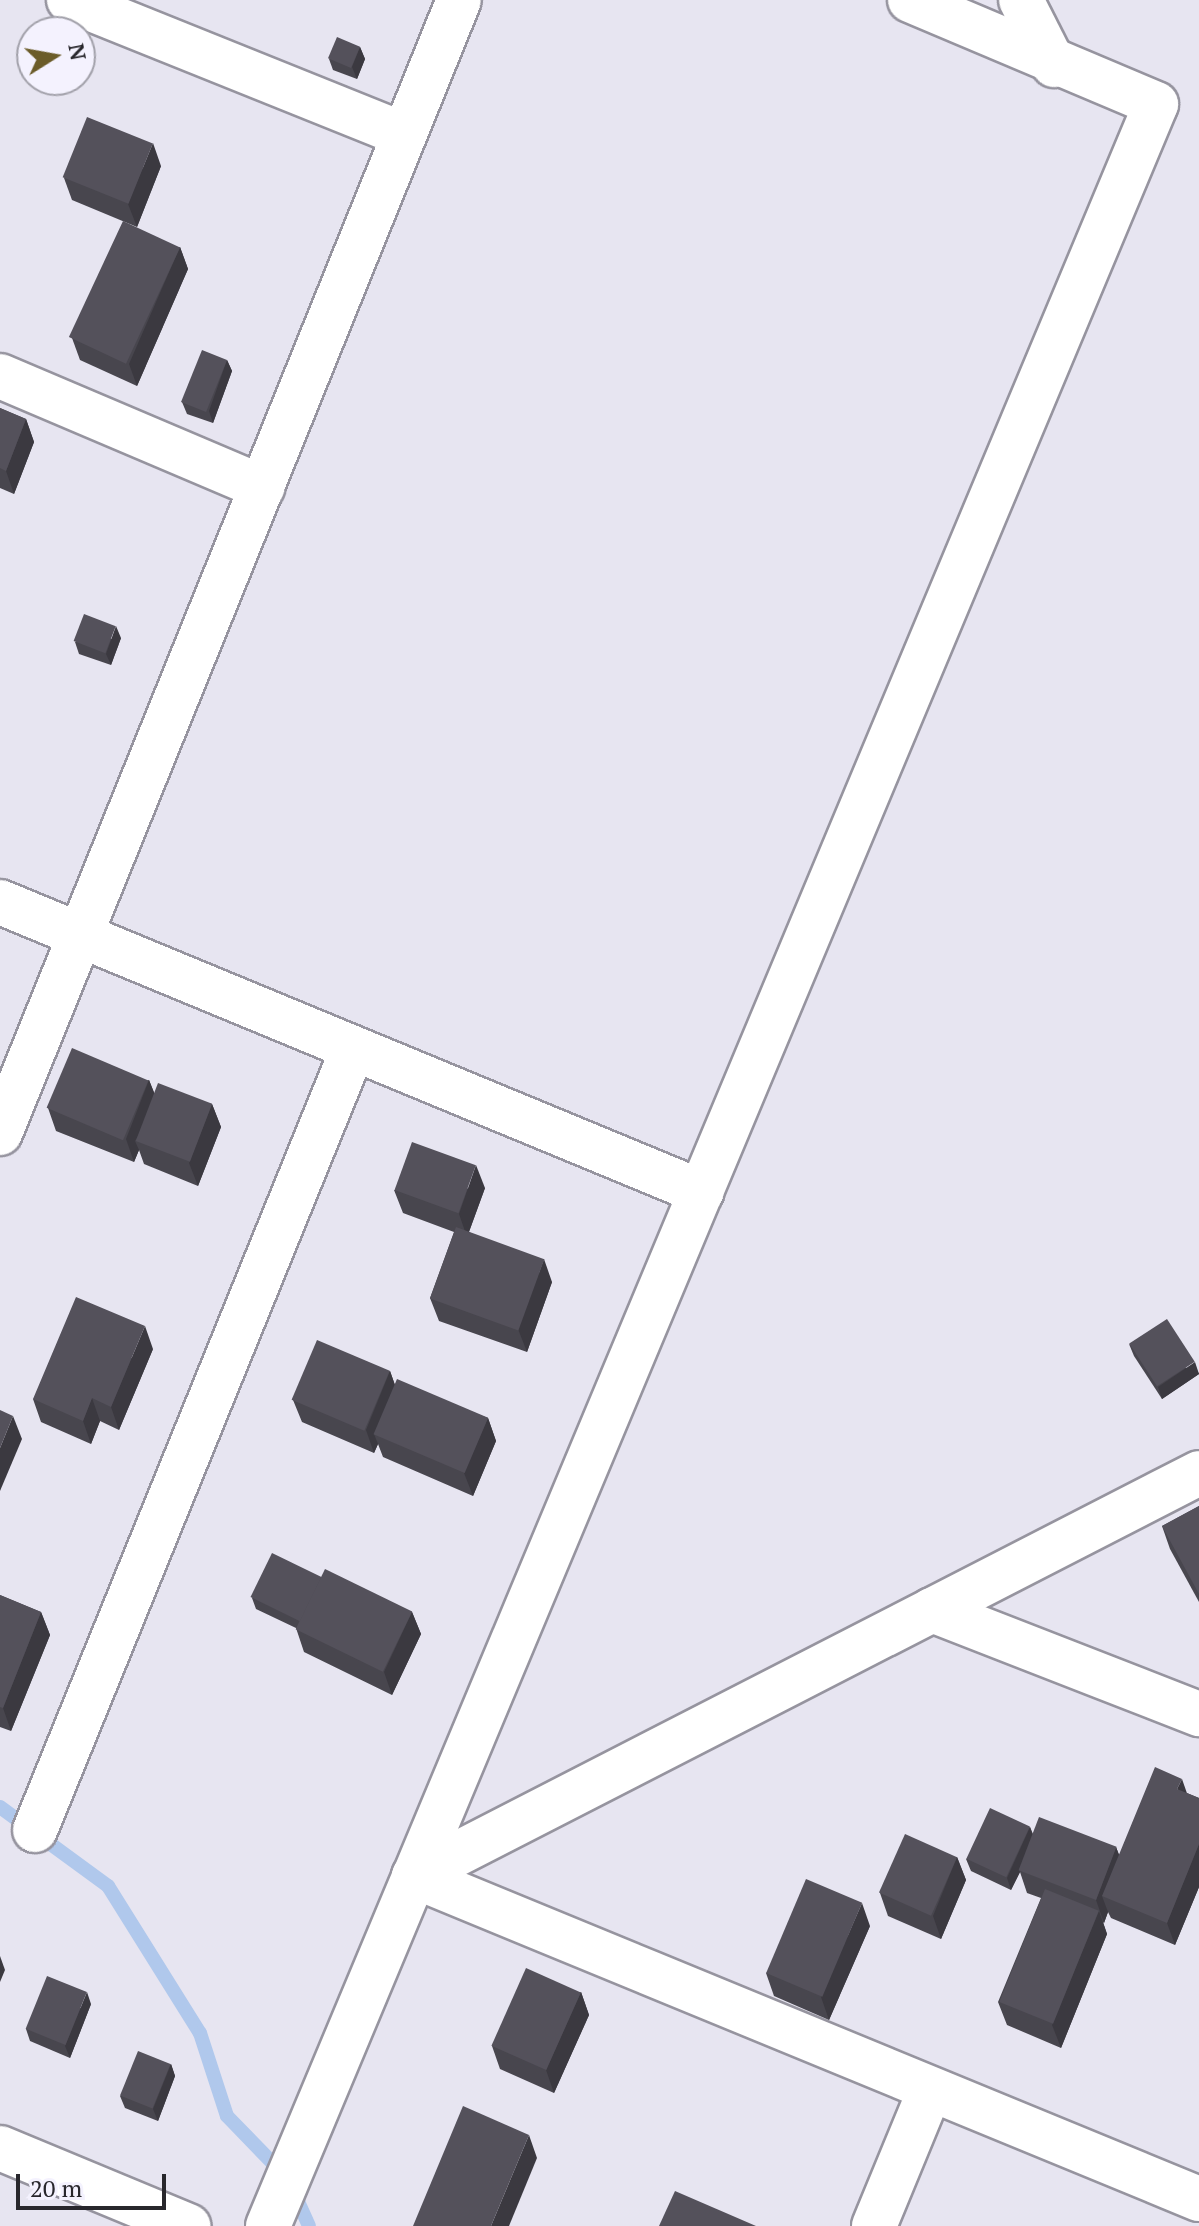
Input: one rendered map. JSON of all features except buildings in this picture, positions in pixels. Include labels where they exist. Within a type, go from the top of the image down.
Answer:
[{"type":"street","points":[[69,0],[404,135]]},
{"type":"street","points":[[0,1133],[459,0]]},
{"type":"street","points":[[268,2226],[1156,104],[1054,65],[910,0]]},
{"type":"street","points":[[1021,0],[1054,65]]},
{"type":"street","points":[[0,376],[262,487]]},
{"type":"street","points":[[0,902],[701,1192]]},
{"type":"street","points":[[35,1830],[353,1049]]},
{"type":"street","points":[[414,1876],[1199,1473]]},
{"type":"street","points":[[932,1610],[1199,1714]]},
{"type":"street","points":[[414,1876],[1199,2199]]},
{"type":"street","points":[[874,2226],[930,2090]]},
{"type":"street","points":[[0,2148],[188,2226]]},
{"type":"waterway","points":[[0,1807],[108,1886],[200,2033],[227,2116],[288,2179],[309,2226]]}]
